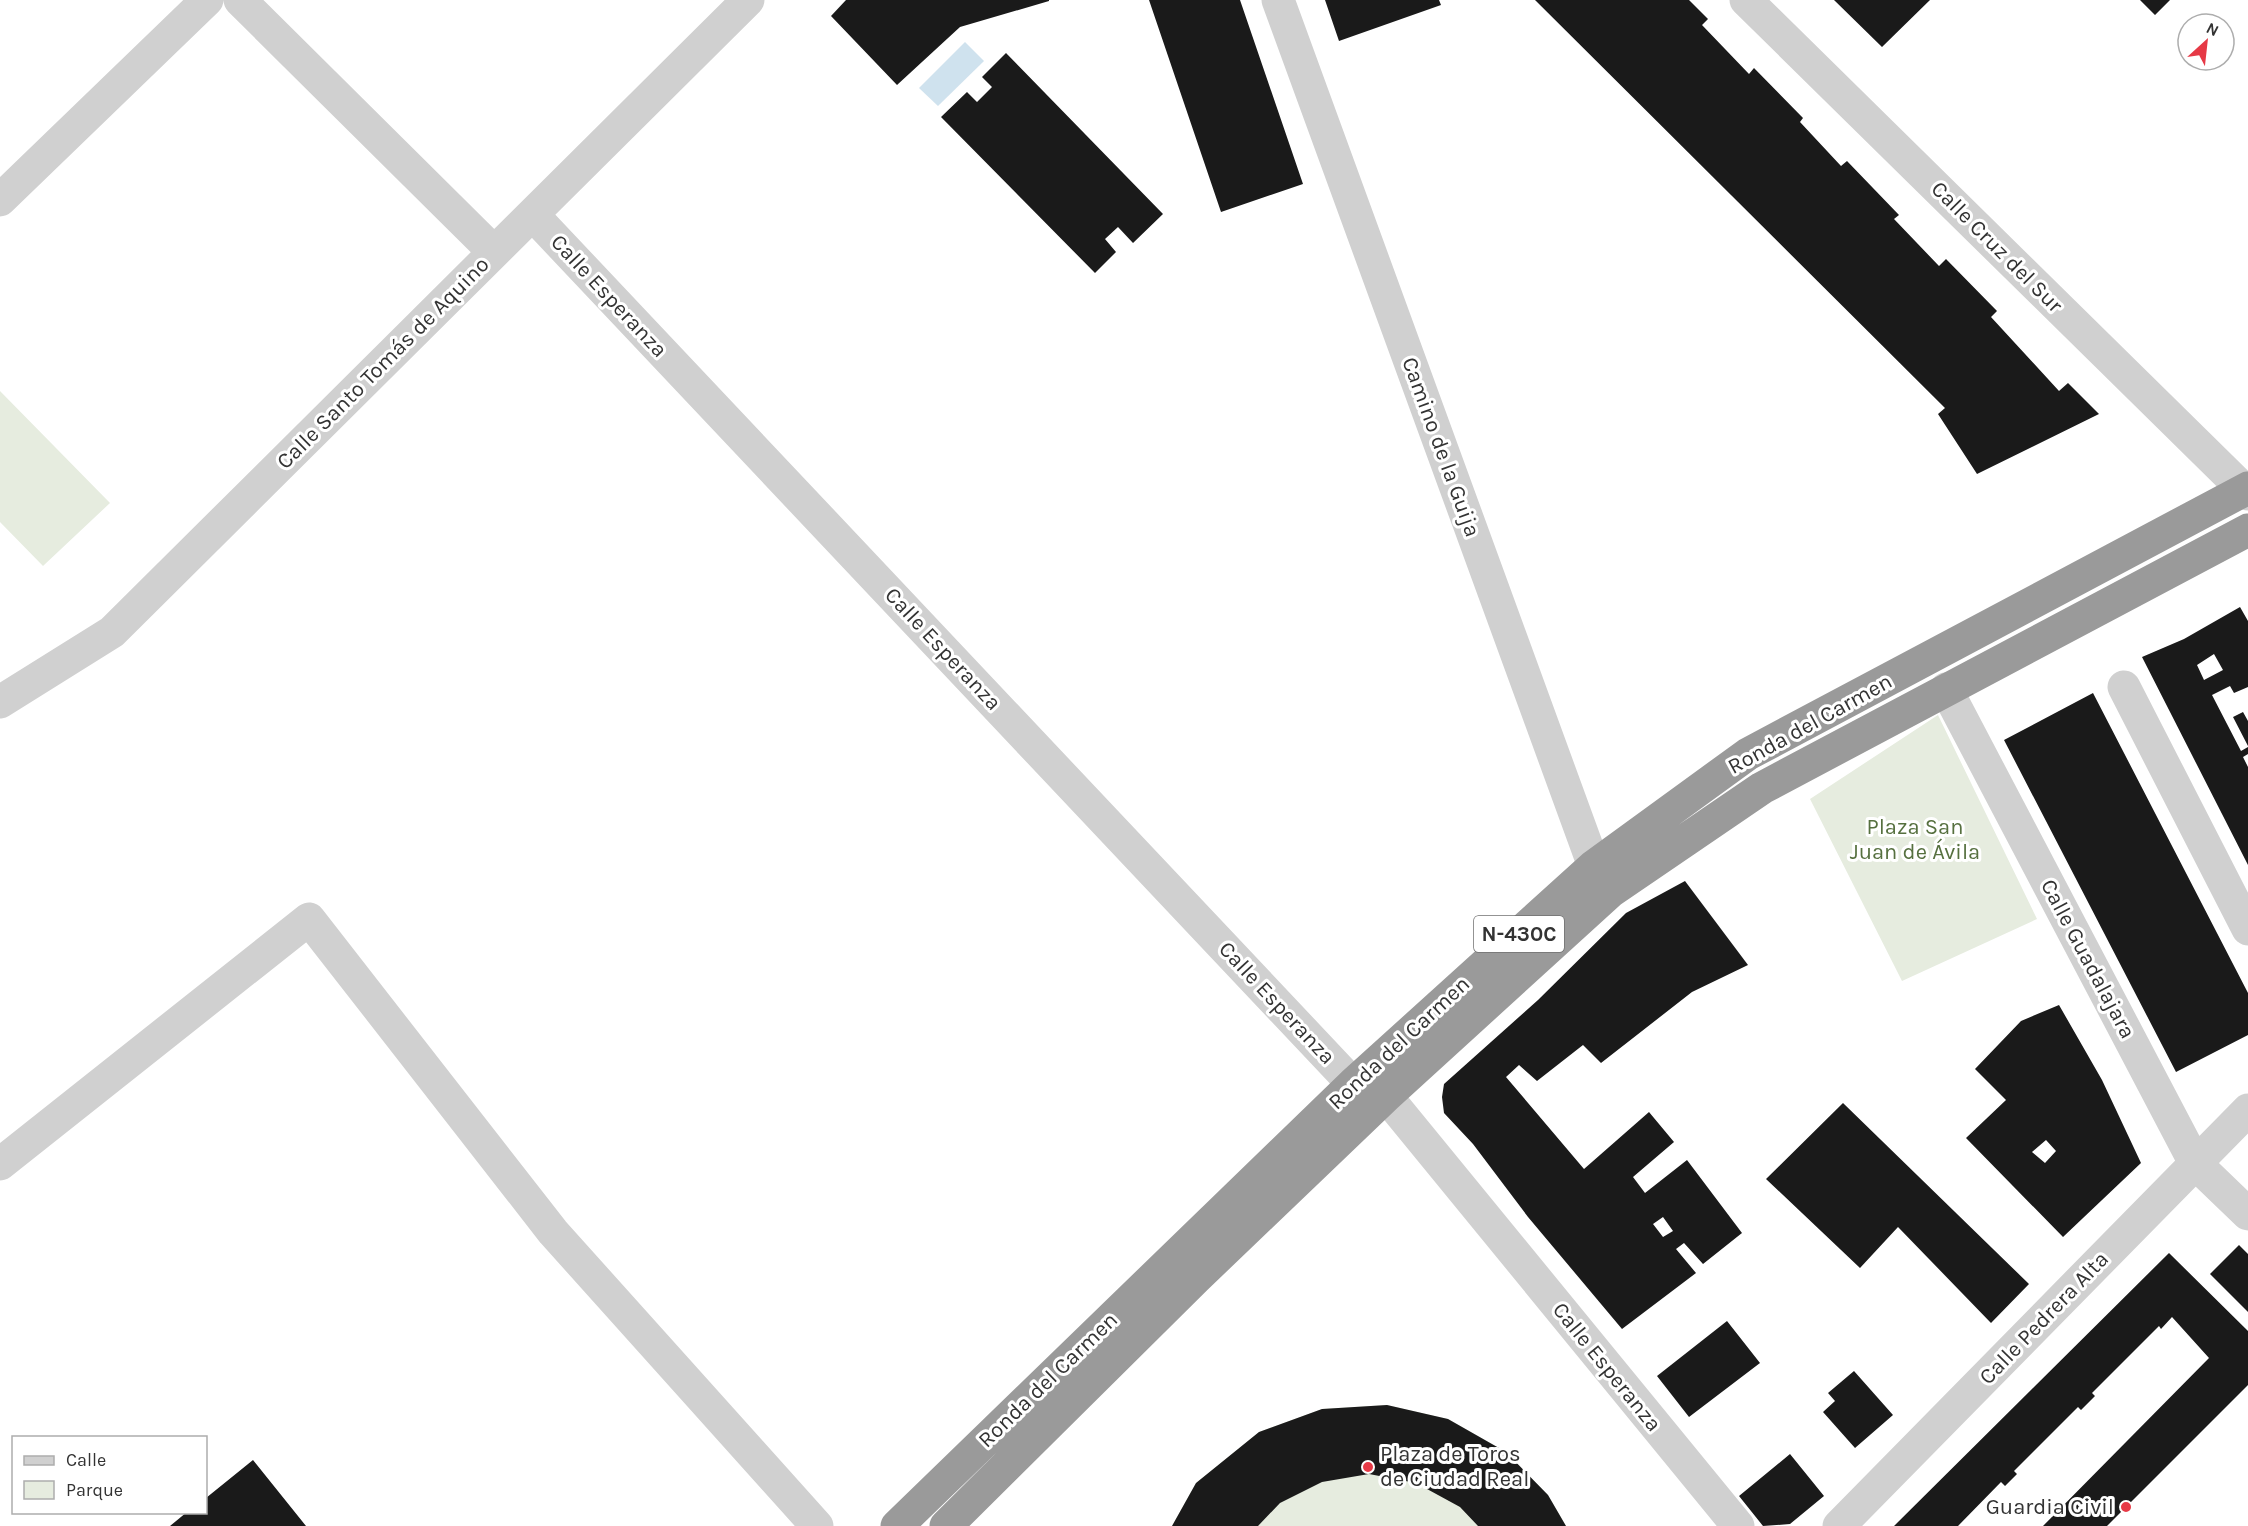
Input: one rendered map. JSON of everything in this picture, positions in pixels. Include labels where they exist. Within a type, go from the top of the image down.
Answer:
[{"type":"highway","name":"Ronda del Carmen","points":[[897,1526],[1353,1084],[1603,878],[1748,754],[2247,491]]},
{"type":"highway","name":"Ronda del Carmen","points":[[946,1526],[1196,1278],[1386,1096],[1603,878],[1762,788],[2248,530]]},
{"type":"street","points":[[0,200],[207,0]]},
{"type":"street","points":[[240,0],[494,252]]},
{"type":"street","name":"Calle Santo Tomás de Aquino","points":[[0,702],[112,632],[748,0]]},
{"type":"street","name":"Camino de la Guija","points":[[1278,0],[1603,878]]},
{"type":"street","name":"Calle Cruz del Sur","points":[[1746,0],[2247,491]]},
{"type":"street","name":"Calle Esperanza","points":[[532,214],[1353,1084]]},
{"type":"street","points":[[2124,687],[2248,929]]},
{"type":"street","name":"Calle Guadalajara","points":[[1946,689],[2195,1163],[2248,1214]]},
{"type":"street","points":[[0,1164],[309,920],[553,1232],[817,1526]]},
{"type":"street","name":"Calle Esperanza","points":[[1386,1096],[1738,1526]]},
{"type":"street","name":"Calle Pedrera Alta","points":[[1839,1526],[2248,1110]]},
{"type":"green space","points":[[0,391],[110,503],[43,566],[0,522]]},
{"type":"green space","name":"Plaza San Juan de Ávila","points":[[1938,715],[2037,919],[1902,981],[1810,799]]},
{"type":"green space","name":"Plaza de Toros de Ciudad Real","points":[[1387,1405],[1448,1419],[1506,1452],[1548,1495],[1566,1526],[1172,1526],[1196,1483],[1259,1432],[1322,1409]]},
{"type":"water","points":[[965,42],[984,61],[938,106],[919,88]]},
{"type":"building","points":[[846,0],[1049,1],[960,27],[897,85],[831,16]]},
{"type":"building","points":[[1149,0],[1240,0],[1303,184],[1221,212]]},
{"type":"building","points":[[1325,0],[1439,0],[1441,5],[1339,41]]},
{"type":"building","points":[[1535,0],[1689,0],[1708,19],[1702,25],[1749,74],[1754,68],[1803,118],[1800,122],[1841,166],[1847,161],[1899,215],[1894,219],[1939,266],[1946,259],[1997,311],[1991,317],[2059,391],[2068,383],[2099,414],[1977,474],[1938,414],[1945,408]]},
{"type":"building","points":[[1834,0],[1930,0],[1882,47]]},
{"type":"building","points":[[2140,0],[2170,0],[2155,15]]},
{"type":"building","points":[[1006,53],[1163,214],[1133,243],[1118,227],[1105,239],[1116,252],[1095,273],[941,117],[967,92],[977,102],[992,87],[982,77]]},
{"type":"building","points":[[2240,607],[2248,621],[2248,687],[2234,693],[2230,686],[2212,695],[2241,751],[2248,747],[2248,754],[2243,757],[2248,767],[2248,865],[2142,657],[2184,639]],"holes":[[[2214,654],[2223,670],[2204,680],[2197,665]]]},
{"type":"building","points":[[2093,693],[2248,993],[2248,1035],[2176,1072],[2004,740]]},
{"type":"building","points":[[2243,712],[2248,721],[2248,746],[2233,717]]},
{"type":"building","points":[[1685,881],[1748,965],[1692,992],[1601,1063],[1583,1045],[1537,1081],[1519,1065],[1506,1077],[1584,1169],[1649,1112],[1674,1142],[1633,1177],[1645,1193],[1687,1160],[1742,1233],[1703,1264],[1684,1243],[1676,1249],[1696,1273],[1622,1329],[1528,1217],[1473,1144],[1444,1113],[1442,1097],[1444,1084],[1538,1000],[1626,913]],"holes":[[[1663,1217],[1673,1231],[1663,1237],[1653,1224]]]},
{"type":"building","points":[[2059,1005],[2102,1080],[2141,1163],[2063,1237],[1966,1138],[2006,1100],[1975,1069],[2021,1021]],"holes":[[[2046,1140],[2056,1151],[2045,1163],[2032,1152]]]},
{"type":"building","points":[[1843,1103],[2029,1284],[1991,1323],[1898,1227],[1860,1268],[1766,1179]]},
{"type":"building","points":[[2239,1245],[2248,1254],[2248,1312],[2210,1274]]},
{"type":"building","points":[[2169,1253],[2248,1331],[2248,1385],[2107,1526],[2043,1526],[2209,1358],[2172,1317],[2161,1329],[2159,1326],[2092,1393],[2095,1396],[2081,1410],[2078,1407],[2014,1471],[2017,1474],[2005,1486],[2001,1482],[1958,1526],[1894,1526]]},
{"type":"building","points":[[1727,1321],[1760,1363],[1689,1417],[1657,1376]]},
{"type":"building","points":[[1854,1371],[1893,1415],[1855,1448],[1823,1412],[1835,1401],[1828,1393]]},
{"type":"building","name":"Plaza de Toros de Ciudad Real","points":[[1387,1405],[1448,1419],[1506,1452],[1548,1495],[1566,1526],[1478,1526],[1460,1507],[1416,1483],[1369,1474],[1322,1482],[1280,1503],[1258,1526],[1172,1526],[1196,1483],[1259,1432],[1322,1409]]},
{"type":"building","points":[[1790,1454],[1824,1496],[1790,1524],[1763,1526],[1739,1496]]},
{"type":"building","points":[[253,1460],[306,1526],[170,1526],[185,1514],[207,1514],[207,1497]]},
{"type":"place","name":"Plaza de Toros de Ciudad Real","points":[[1368,1467]]},
{"type":"place","name":"Guardia Civil","points":[[2126,1507]]}]
